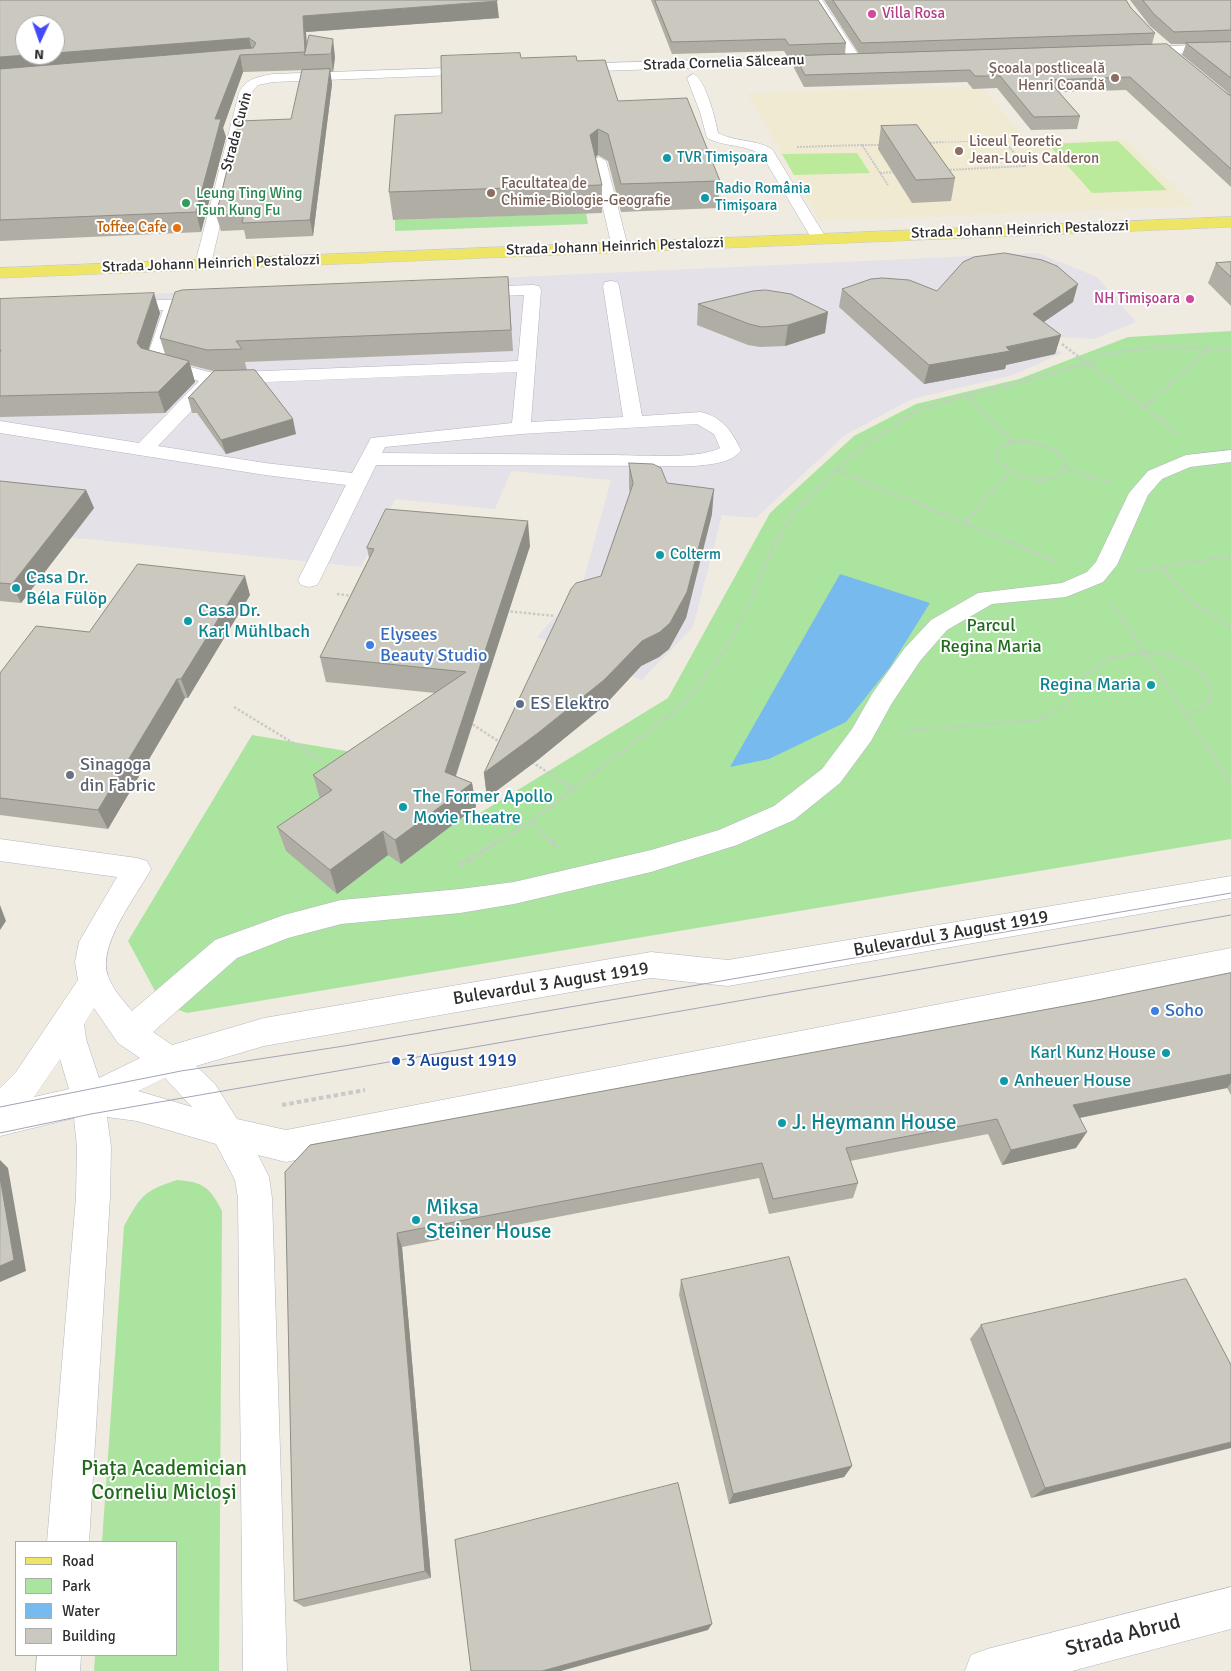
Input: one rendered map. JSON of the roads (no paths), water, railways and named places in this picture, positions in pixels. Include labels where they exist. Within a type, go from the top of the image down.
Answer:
[{"type":"main road","name":"Strada Johann Heinrich Pestalozzi","points":[[0,273],[1231,222]]},
{"type":"street","name":"Strada Cornelia Sălceanu","points":[[559,69],[860,59],[817,0]]},
{"type":"street","points":[[1154,38],[1180,61]]},
{"type":"street","points":[[1127,51],[1231,48]]},
{"type":"street","name":"Strada Cuvin","points":[[203,264],[246,91],[254,82],[276,78],[491,71]]},
{"type":"street","points":[[693,78],[707,112],[712,135],[716,138],[757,147],[767,152],[818,238]]},
{"type":"street","points":[[689,113],[707,112]]},
{"type":"street","points":[[599,161],[620,247]]},
{"type":"street","points":[[611,286],[633,421]]},
{"type":"street","points":[[455,293],[533,290],[521,428]]},
{"type":"street","points":[[106,307],[222,302]]},
{"type":"street","points":[[173,304],[154,364],[212,379],[526,366]]},
{"type":"street","points":[[143,450],[212,379]]},
{"type":"street","points":[[309,580],[369,459],[378,442],[521,428],[701,418],[722,431],[730,450],[714,458],[694,460],[369,459]]},
{"type":"street","points":[[0,427],[265,469],[359,480]]},
{"type":"street","points":[[129,1033],[226,949],[284,927],[340,912],[460,901],[514,893],[651,861],[727,838],[784,813],[831,776],[862,735],[881,700],[912,655],[939,626],[986,598],[1026,592],[1066,590],[1095,577],[1106,565],[1139,493],[1155,475],[1186,461],[1221,457]]},
{"type":"street","points":[[0,850],[137,869],[94,942],[90,962],[94,982],[129,1033],[169,1060],[203,1095],[227,1132],[252,1178],[255,1198],[265,1671]]},
{"type":"street","name":"Bulevardul 3 August 1919","points":[[0,1121],[89,1099],[169,1060],[264,1032],[651,966],[728,973],[1231,887]]},
{"type":"street","name":"Bulevardul 3 August 1919","points":[[89,1099],[137,1106],[227,1132],[286,1146],[1231,961]]},
{"type":"street","points":[[0,1110],[27,1082],[94,982]]},
{"type":"street","points":[[68,1022],[70,1039],[89,1099],[94,1147],[93,1197],[68,1541]]},
{"type":"street","name":"Strada Abrud","points":[[987,1671],[1231,1608]]},
{"type":"street","points":[[58,1671],[60,1656]]},
{"type":"water","points":[[840,574],[930,603],[890,667],[846,722],[769,759],[730,767]]},
{"type":"tram line","points":[[0,1107],[181,1071],[344,1046],[1231,893]]},
{"type":"tram line","points":[[0,1133],[91,1114],[1231,915]]},
{"type":"place","name":"Villa Rosa","points":[[872,14]]},
{"type":"place","name":"Școala postliceală Henri Coandă","points":[[1115,78]]},
{"type":"place","name":"Liceul Teoretic Jean-Louis Calderon","points":[[959,151]]},
{"type":"place","name":"TVR Timișoara","points":[[667,158]]},
{"type":"place","name":"Facultatea de Chimie-Biologie-Geografie","points":[[491,193]]},
{"type":"place","name":"Radio România Timișoara","points":[[705,198]]},
{"type":"place","name":"Leung Ting Wing Tsun Kung Fu","points":[[186,203]]},
{"type":"place","name":"Toffee Cafe","points":[[177,228]]},
{"type":"place","name":"NH Timișoara","points":[[1190,299]]},
{"type":"place","name":"Colterm","points":[[660,555]]},
{"type":"place","name":"Casa Dr. Béla Fülöp","points":[[16,588]]},
{"type":"place","name":"Casa Dr. Karl Mühlbach","points":[[188,621]]},
{"type":"place","name":"Elysees Beauty Studio","points":[[370,645]]},
{"type":"place","name":"Regina Maria","points":[[1151,685]]},
{"type":"place","name":"ES Elektro","points":[[520,704]]},
{"type":"place","name":"Sinagoga din Fabric","points":[[70,775]]},
{"type":"place","name":"The Former Apollo Movie Theatre","points":[[403,807]]},
{"type":"place","name":"Soho","points":[[1155,1011]]},
{"type":"place","name":"Karl Kunz House","points":[[1166,1053]]},
{"type":"place","name":"3 August 1919","points":[[396,1061]]},
{"type":"place","name":"Anheuer House","points":[[1004,1081]]},
{"type":"place","name":"J. Heymann House","points":[[782,1123]]},
{"type":"place","name":"Miksa Steiner House","points":[[416,1220]]},
{"type":"park label","name":"Parcul Regina Maria","points":[[991,636]]},
{"type":"park label","name":"Piața Academician Corneliu Micloși","points":[[164,1481]]}]
